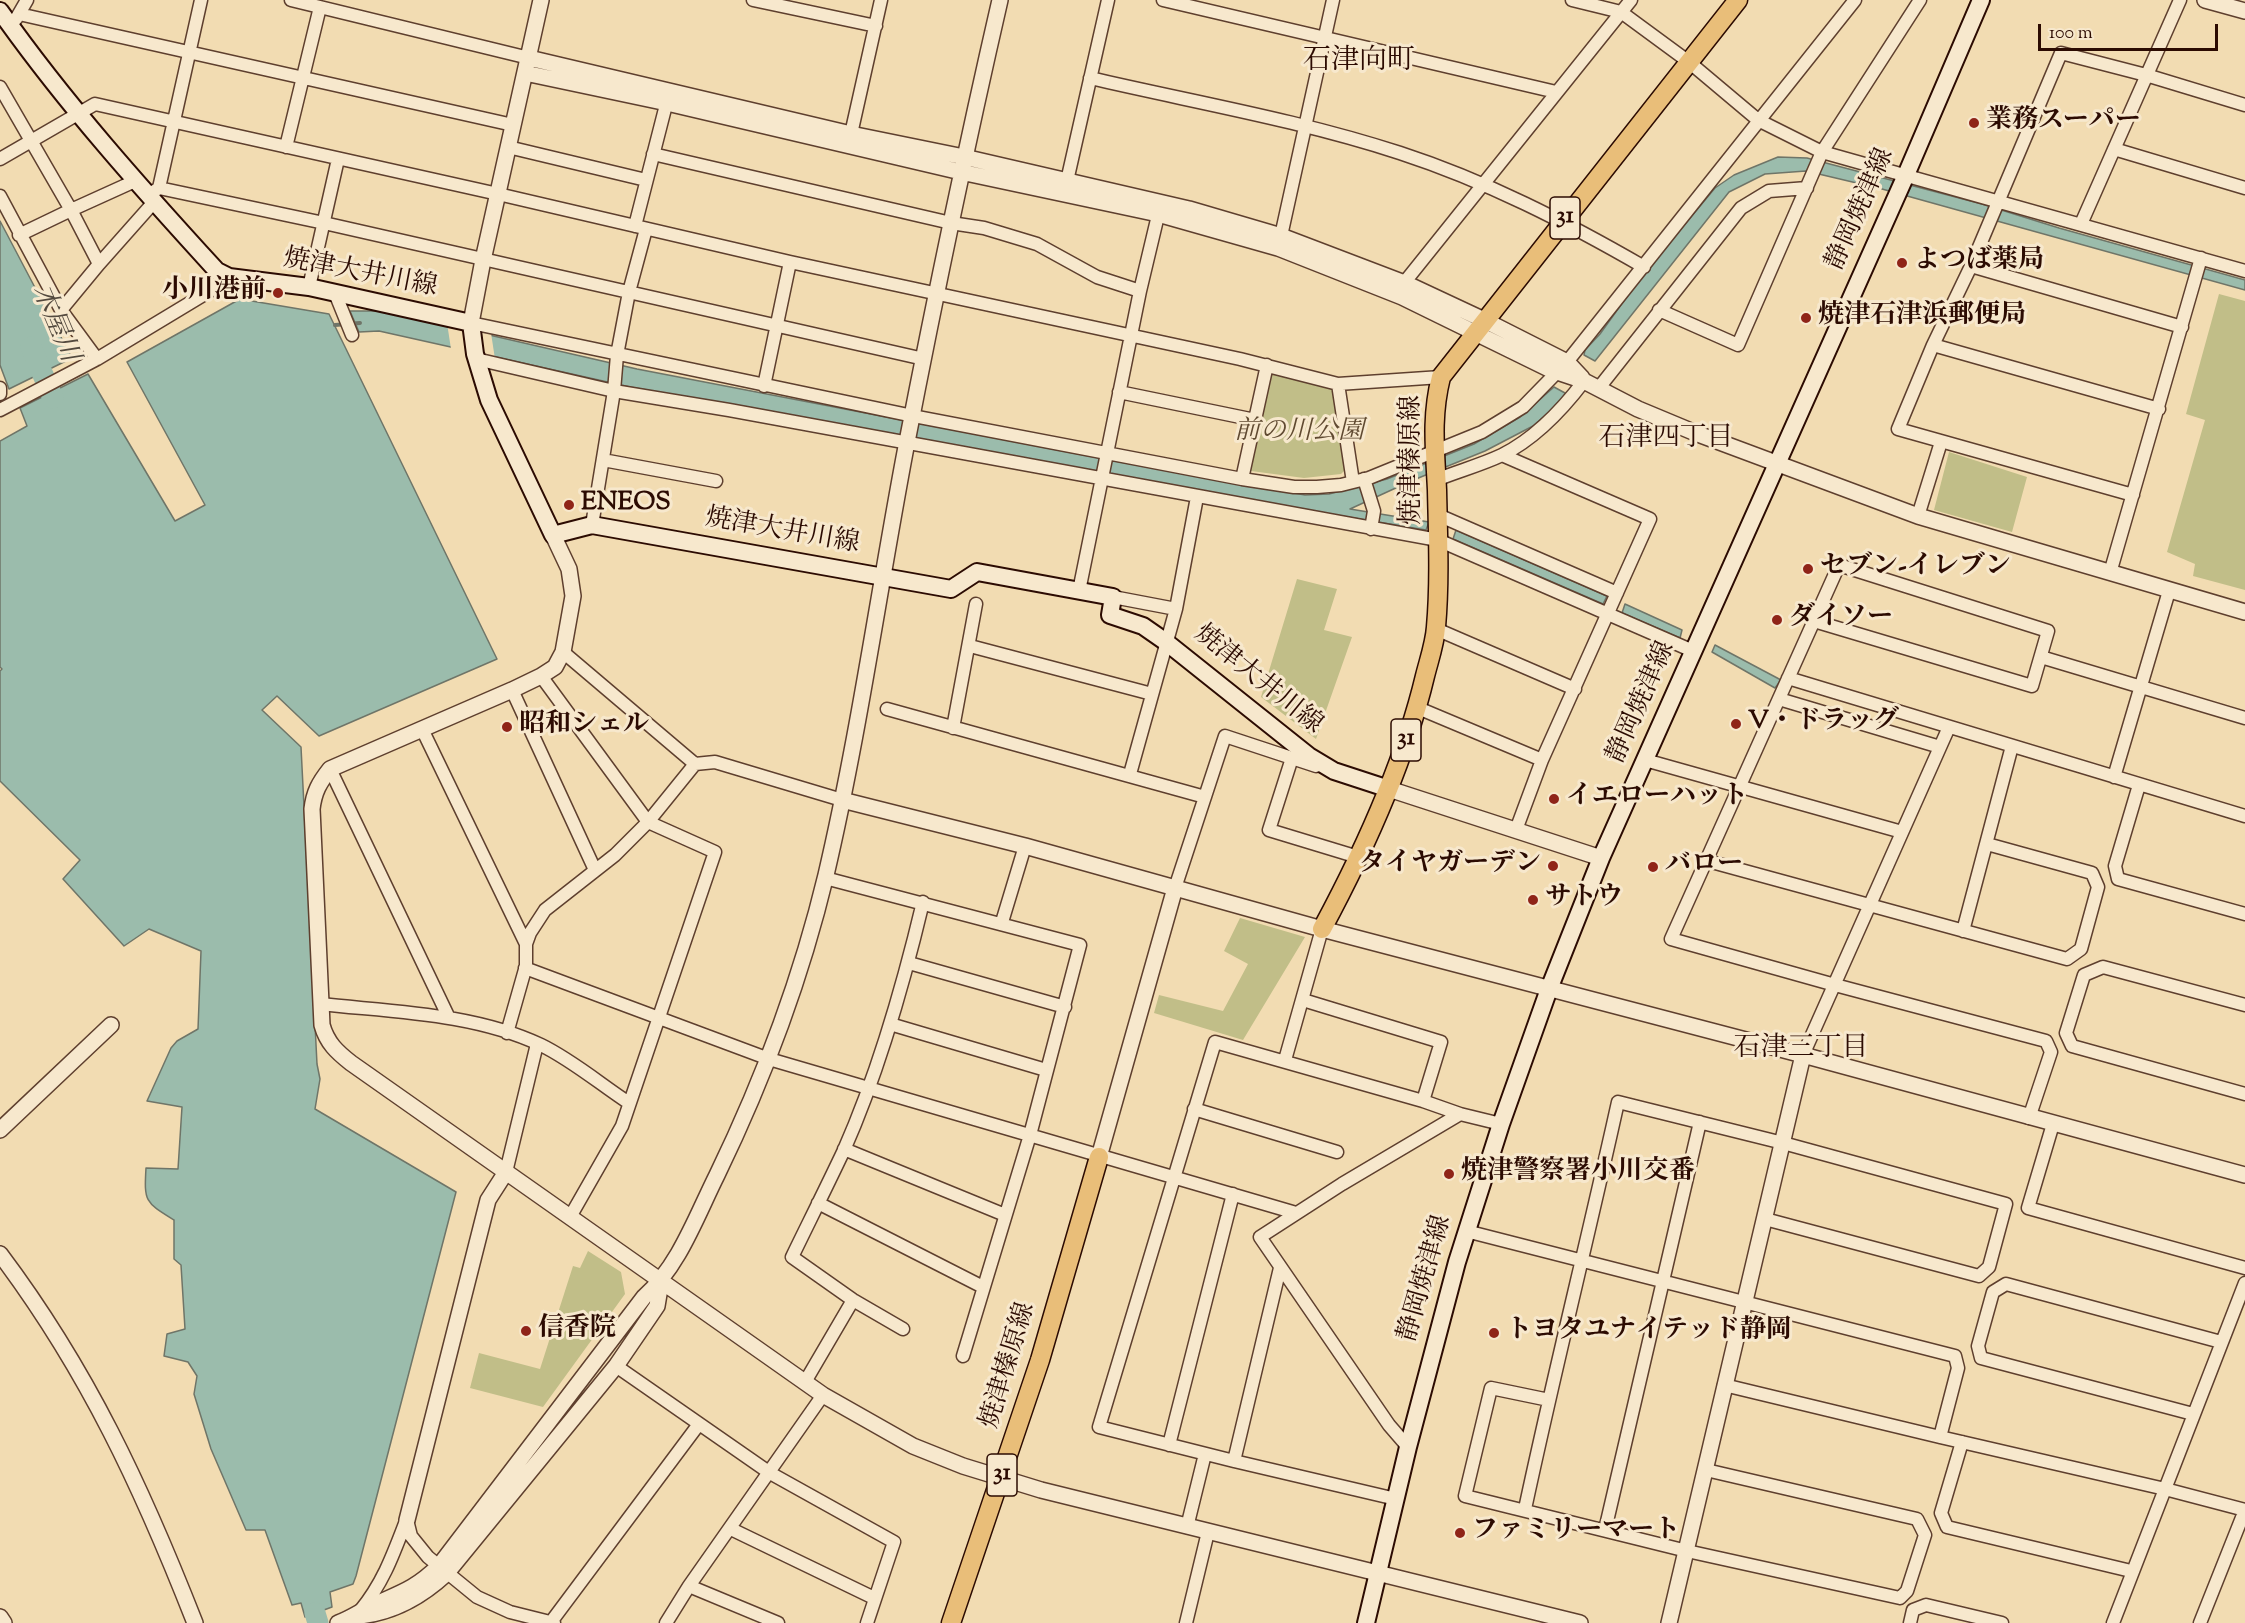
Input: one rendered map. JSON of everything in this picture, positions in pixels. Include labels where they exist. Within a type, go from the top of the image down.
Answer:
[{"type":"main road","name":"焼津榛原線","points":[[1322,929],[1389,789],[1418,708],[1436,629],[1438,529],[1434,453],[1435,402],[1441,377],[1738,0]]},
{"type":"main road","name":"静岡焼津線","points":[[1366,1623],[1408,1447],[1466,1231],[1549,989],[1601,858],[1896,197],[1981,0]]},
{"type":"main road","points":[[8,21],[79,114],[135,181],[154,195],[217,271],[229,277]]},
{"type":"main road","name":"焼津大井川線","points":[[229,277],[309,287],[471,326]]},
{"type":"main road","points":[[471,326],[475,357],[489,400],[553,535]]},
{"type":"main road","name":"焼津大井川線","points":[[553,535],[592,525],[951,589],[977,572],[1113,597],[1110,615],[1143,626],[1166,642],[1309,756],[1334,771],[1389,789]]},
{"type":"main road","name":"焼津榛原線","points":[[951,1623],[1040,1360],[1099,1157]]},
{"type":"street","points":[[8,21],[27,0]]},
{"type":"street","points":[[61,310],[154,195],[174,122],[201,0]]},
{"type":"street","points":[[291,0],[317,4],[529,58],[668,97],[1160,208]]},
{"type":"street","points":[[541,0],[483,260],[471,326],[913,416],[1294,487],[1329,486],[1360,481],[1482,432],[1523,407],[1562,367],[1644,267],[1855,0]]},
{"type":"street","points":[[753,0],[876,26]]},
{"type":"street","points":[[851,134],[881,0]]},
{"type":"street","points":[[346,1621],[380,1614],[431,1588],[644,1297],[661,1282],[686,1239],[748,1111],[769,1059],[808,940],[825,878],[842,800],[907,444],[951,223],[1000,0]]},
{"type":"street","points":[[1067,181],[1108,0]]},
{"type":"street","points":[[1163,0],[1557,92]]},
{"type":"street","points":[[1279,242],[1333,0]]},
{"type":"street","points":[[1572,0],[1621,12],[1689,62],[1758,120],[1821,155],[2081,224],[2200,261],[2245,271]]},
{"type":"street","points":[[1404,283],[1631,0]]},
{"type":"street","points":[[1659,310],[1738,345],[1821,155],[1920,0]]},
{"type":"street","points":[[2081,224],[2180,0]]},
{"type":"street","points":[[2205,0],[2245,11]]},
{"type":"street","points":[[286,147],[303,78],[317,4]]},
{"type":"street","points":[[8,21],[190,52],[513,125]]},
{"type":"street","points":[[2133,495],[1898,429],[1971,266],[2061,53],[2146,75],[2245,105]]},
{"type":"street","points":[[525,73],[668,97],[851,134],[963,165],[1067,181],[1279,242],[1404,283],[1480,326],[1562,367],[1598,389],[1638,409],[1698,434],[1918,516],[2245,612]]},
{"type":"street","points":[[1090,78],[1305,127],[1401,153],[1482,184],[1563,221],[1644,267]]},
{"type":"street","points":[[0,87],[71,210],[99,264]]},
{"type":"street","points":[[592,525],[646,180],[668,97]]},
{"type":"street","points":[[0,159],[95,104],[790,262],[1267,365],[1338,384],[1441,377]]},
{"type":"street","points":[[508,147],[646,180]]},
{"type":"street","points":[[2114,149],[2245,188]]},
{"type":"street","points":[[653,154],[951,223],[984,228],[1037,244],[1097,277],[1140,291]]},
{"type":"street","points":[[309,287],[338,159]]},
{"type":"street","points":[[19,235],[135,181]]},
{"type":"street","points":[[1598,389],[1741,208],[1769,191],[1807,188]]},
{"type":"street","points":[[154,195],[324,223],[924,359]]},
{"type":"street","points":[[0,196],[61,310],[97,359]]},
{"type":"street","points":[[1079,591],[1140,291],[1160,208]]},
{"type":"street","points":[[1279,242],[1402,297],[1480,326]]},
{"type":"street","points":[[2110,573],[2200,261]]},
{"type":"street","points":[[764,386],[790,262]]},
{"type":"street","points":[[1971,266],[2182,327]]},
{"type":"street","points":[[0,410],[97,359],[219,286],[229,277]]},
{"type":"street","points":[[335,293],[352,335]]},
{"type":"street","points":[[1934,345],[2159,409]]},
{"type":"street","points":[[475,357],[614,391],[1197,497],[1371,527],[1438,529],[1617,593]]},
{"type":"street","points":[[1242,479],[1267,365]]},
{"type":"street","points":[[1436,477],[1502,455],[1549,422],[1565,407],[1584,381]]},
{"type":"street","points":[[1338,384],[1360,481],[1373,507],[1371,527]]},
{"type":"street","points":[[0,388],[0,394]]},
{"type":"street","points":[[1119,392],[1254,420]]},
{"type":"street","points":[[1918,516],[1941,442]]},
{"type":"street","points":[[1502,455],[1650,519],[1542,760],[1516,830]]},
{"type":"street","points":[[603,460],[716,481]]},
{"type":"street","points":[[1130,774],[1176,609],[1197,497]]},
{"type":"street","points":[[1438,529],[1608,614],[1693,651]]},
{"type":"street","points":[[553,535],[569,569],[573,596],[563,652],[555,667],[512,690],[330,770],[314,792],[312,809],[320,1004],[324,1036],[335,1050],[805,1382],[913,1446],[1001,1479],[1576,1623]]},
{"type":"street","points":[[1814,621],[2032,686],[2048,631],[1839,565],[1671,939],[2046,1041],[2051,1052],[2029,1118]]},
{"type":"street","points":[[2114,777],[2169,591]]},
{"type":"street","points":[[1113,597],[1176,609]]},
{"type":"street","points":[[953,728],[976,604]]},
{"type":"street","points":[[1436,629],[1575,689]]},
{"type":"street","points":[[970,646],[1152,694]]},
{"type":"street","points":[[563,652],[695,764]]},
{"type":"street","points":[[2041,657],[2245,718]]},
{"type":"street","points":[[541,676],[648,822],[715,852],[622,1126],[570,1217]]},
{"type":"street","points":[[1788,678],[2245,816]]},
{"type":"street","points":[[512,690],[595,870]]},
{"type":"street","points":[[1779,699],[1940,747]]},
{"type":"street","points":[[1418,708],[1542,760]]},
{"type":"street","points":[[887,709],[1130,774],[1205,797]]},
{"type":"street","points":[[1669,1623],[1803,1055],[1949,727]]},
{"type":"street","points":[[422,729],[526,944]]},
{"type":"street","points":[[1099,1157],[1175,888],[1225,736],[1334,771]]},
{"type":"street","points":[[1963,932],[2013,746]]},
{"type":"street","points":[[1292,758],[1269,830],[1358,857]]},
{"type":"street","points":[[1646,760],[1902,832]]},
{"type":"street","points":[[507,1033],[525,968],[526,944],[530,933],[545,910],[615,855],[648,822],[695,764],[715,762],[842,800],[1025,846],[1322,929],[1803,1055],[2245,1175]]},
{"type":"street","points":[[330,770],[449,1018]]},
{"type":"street","points":[[2139,785],[2115,866],[2118,879],[2245,914]]},
{"type":"street","points":[[1389,789],[1601,858]]},
{"type":"street","points":[[1708,861],[2067,959],[2081,949],[2098,887],[2092,873],[1987,844]]},
{"type":"street","points":[[1002,922],[1025,846]]},
{"type":"street","points":[[825,878],[1002,922],[1080,945],[1030,1135],[963,1356]]},
{"type":"street","points":[[903,1329],[853,1300],[792,1257],[844,1149],[868,1089],[909,963],[923,902]]},
{"type":"street","points":[[1285,1060],[1322,929]]},
{"type":"street","points":[[909,963],[1065,1007]]},
{"type":"street","points":[[2245,1005],[2103,967],[2084,975],[2067,1033],[2072,1046],[2245,1094]]},
{"type":"street","points":[[525,968],[769,1059],[1099,1157],[1296,1212]]},
{"type":"street","points":[[1303,1000],[1441,1042],[1423,1101]]},
{"type":"street","points":[[320,1004],[449,1018],[507,1033],[551,1050],[629,1103]]},
{"type":"street","points":[[890,1024],[1046,1070]]},
{"type":"street","points":[[0,1130],[111,1025]]},
{"type":"street","points":[[1396,1498],[1099,1427],[1215,1042],[1285,1060],[1460,1114],[1501,1124]]},
{"type":"street","points":[[346,1621],[372,1596],[387,1572],[407,1520],[488,1200],[506,1172],[537,1044]]},
{"type":"street","points":[[1524,1509],[1583,1262],[1618,1102],[1783,1143],[2006,1204],[1989,1267],[1979,1276],[1765,1219]]},
{"type":"street","points":[[1194,1109],[1337,1152]]},
{"type":"street","points":[[1408,1447],[1389,1425],[1260,1237],[1296,1212],[1460,1114]]},
{"type":"street","points":[[1605,1530],[1700,1122]]},
{"type":"street","points":[[2053,1124],[2028,1208],[2245,1268]]},
{"type":"street","points":[[844,1149],[1005,1215]]},
{"type":"street","points":[[1169,1445],[1233,1194]]},
{"type":"street","points":[[818,1203],[983,1287]]},
{"type":"street","points":[[1466,1231],[1955,1356],[1958,1368],[1940,1437]]},
{"type":"street","points":[[0,1254],[29,1292],[78,1370],[112,1432],[141,1491],[195,1623]]},
{"type":"street","points":[[1234,1461],[1280,1268]]},
{"type":"street","points":[[443,1570],[616,1366],[657,1306],[661,1282]]},
{"type":"street","points":[[2113,1623],[2131,1571],[2245,1283]]},
{"type":"street","points":[[2193,1414],[1981,1358],[1978,1346],[1993,1292],[2006,1284],[2221,1342]]},
{"type":"street","points":[[805,1382],[853,1300]]},
{"type":"street","points":[[616,1366],[770,1473],[894,1542],[867,1623]]},
{"type":"street","points":[[1724,1385],[2245,1510],[2200,1623]]},
{"type":"street","points":[[1549,1400],[1491,1388],[1465,1496],[1687,1551],[1900,1598],[1907,1591],[1925,1536],[1917,1519],[1706,1470]]},
{"type":"street","points":[[666,1623],[824,1395]]},
{"type":"street","points":[[407,1520],[411,1536],[428,1557],[477,1597],[510,1612],[553,1623],[699,1424]]},
{"type":"street","points":[[1962,1442],[1941,1513],[1947,1527],[2131,1571]]},
{"type":"street","points":[[1187,1527],[1205,1454]]},
{"type":"street","points":[[731,1529],[874,1599]]},
{"type":"street","points":[[1186,1623],[1208,1532]]},
{"type":"street","points":[[690,1586],[777,1623]]},
{"type":"street","points":[[1910,1623],[1913,1610],[1926,1605],[2002,1623]]},
{"type":"street","points":[[0,1617],[4,1623]]},
{"type":"green space","points":[[2219,294],[2245,301],[2245,590],[2193,576],[2195,564],[2167,552],[2205,420],[2186,414]]},
{"type":"green space","name":"前の川公園","points":[[1276,374],[1334,389],[1345,470],[1341,474],[1304,478],[1251,471],[1250,465],[1270,376]]},
{"type":"green space","points":[[1949,452],[2027,477],[2012,532],[1934,510]]},
{"type":"green space","points":[[1297,579],[1337,589],[1324,630],[1352,637],[1316,739],[1261,697]]},
{"type":"green space","points":[[1240,918],[1305,937],[1243,1040],[1154,1013],[1159,995],[1223,1011],[1248,964],[1224,951]]},
{"type":"green space","points":[[588,1251],[621,1272],[625,1294],[543,1407],[470,1388],[479,1353],[540,1369],[573,1266],[580,1268]]},
{"type":"water","points":[[1778,157],[1807,158],[1982,204],[2245,280],[2245,290],[1882,189],[1806,171],[1765,174],[1729,192],[1595,361],[1584,355],[1585,350],[1600,334],[1641,277],[1715,188],[1734,175]]},
{"type":"water","points":[[0,221],[72,358],[9,389],[0,365]]},
{"type":"water","points":[[240,299],[329,314],[497,659],[319,736],[277,696],[262,710],[301,747],[317,1064],[320,1079],[315,1109],[456,1192],[356,1576],[353,1584],[330,1592],[332,1607],[305,1617],[301,1603],[292,1605],[265,1530],[246,1530],[211,1449],[194,1394],[197,1376],[188,1362],[164,1356],[167,1334],[185,1329],[181,1265],[174,1259],[174,1220],[152,1205],[146,1195],[146,1168],[178,1169],[182,1107],[147,1101],[171,1048],[177,1041],[198,1029],[201,951],[149,929],[124,946],[63,879],[80,860],[0,781],[0,671],[2,669],[0,667],[0,441],[27,426],[20,408],[88,374],[175,521],[205,505],[127,362]]},
{"type":"water","points":[[350,311],[385,311],[637,369],[1120,462],[1305,495],[1329,494],[1387,479],[1474,444],[1520,417],[1554,387],[1565,393],[1565,398],[1533,426],[1485,451],[1350,509],[1429,522],[1426,530],[1131,481],[937,442],[630,387],[379,331],[359,332]]},
{"type":"water","points":[[1456,530],[1607,596],[1603,604],[1453,539]]},
{"type":"water","points":[[1625,604],[1682,630],[1680,638],[1622,613]]},
{"type":"water","points":[[1715,645],[1781,680],[1775,688],[1712,652]]},
{"type":"pier","points":[[447,323],[491,333],[495,359],[451,349]]},
{"type":"waterway","points":[[335,325],[360,323]]},
{"type":"waterway","name":"木屋川","points":[[31,347],[53,398]]},
{"type":"waterway","points":[[315,1613],[318,1623]]},
{"type":"place","name":"業務スーパー","points":[[1974,123]]},
{"type":"place","name":"よつば薬局","points":[[1902,263]]},
{"type":"place","name":"小川港前","points":[[278,293]]},
{"type":"place","name":"焼津石津浜郵便局","points":[[1806,318]]},
{"type":"place","name":"ENEOS","points":[[569,505]]},
{"type":"place","name":"セブン-イレブン","points":[[1808,569]]},
{"type":"place","name":"ダイソー","points":[[1777,620]]},
{"type":"place","name":"V・ドラッグ","points":[[1736,724]]},
{"type":"place","name":"昭和シェル","points":[[507,727]]},
{"type":"place","name":"イエローハット","points":[[1554,799]]},
{"type":"place","name":"タイヤガーデン","points":[[1553,866]]},
{"type":"place","name":"バロー","points":[[1653,867]]},
{"type":"place","name":"サトウ","points":[[1533,900]]},
{"type":"place","name":"焼津警察署小川交番","points":[[1449,1174]]},
{"type":"place","name":"信香院","points":[[526,1331]]},
{"type":"place","name":"トヨタユナイテッド静岡","points":[[1494,1333]]},
{"type":"place","name":"ファミリーマート","points":[[1460,1533]]},
{"type":"district","name":"石津向町","points":[[1359,63]]},
{"type":"district","name":"石津四丁目","points":[[1666,440]]},
{"type":"district","name":"石津三丁目","points":[[1801,1050]]}]
